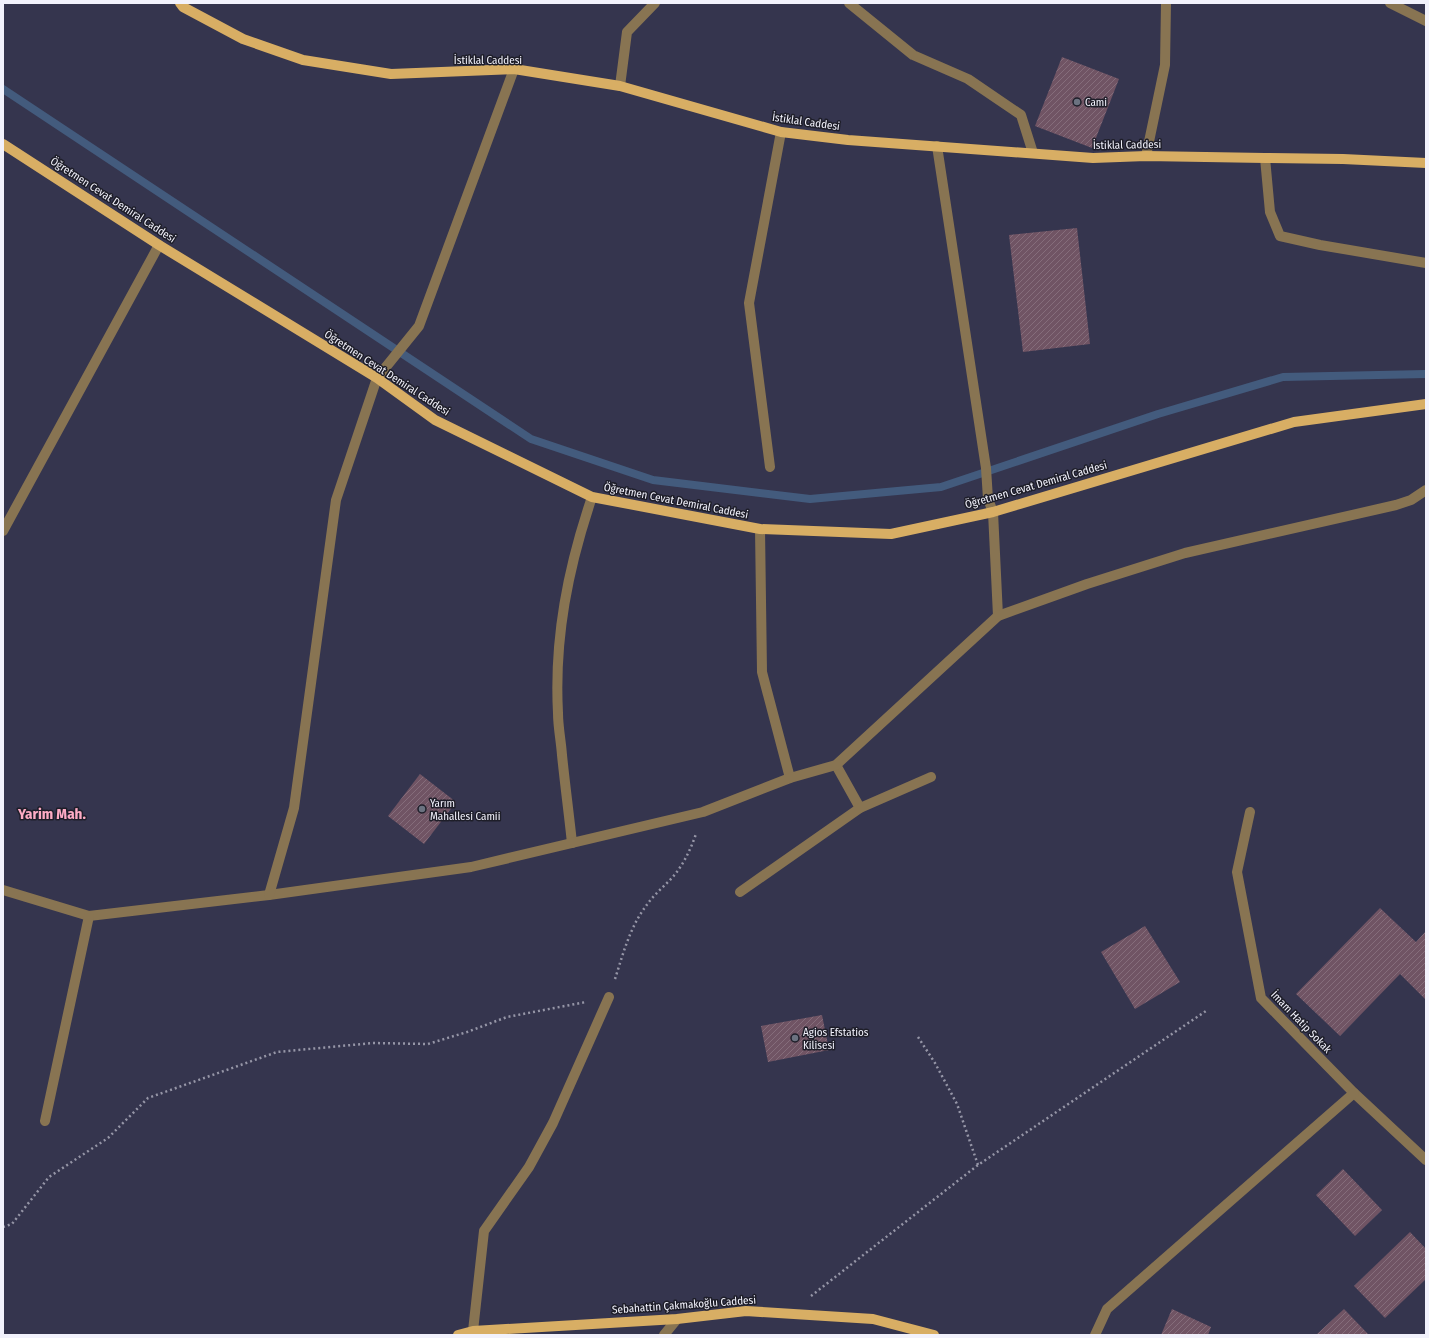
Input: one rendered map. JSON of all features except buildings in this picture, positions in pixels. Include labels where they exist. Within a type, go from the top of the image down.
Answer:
[{"type":"main road","name":"İstiklal Caddesi","points":[[180,3],[183,7],[243,39],[303,60],[391,74],[514,69],[620,86],[781,132],[848,140],[1093,158],[1146,156],[1343,159],[1426,163]]},
{"type":"main road","name":"Öğretmen Cevat Demiral Caddesi","points":[[3,144],[159,245],[377,378],[435,420],[592,497],[760,529],[891,534],[993,512],[1294,422],[1426,404]]},
{"type":"main road","name":"Sebahattin Çakmakoğlu Caddesi","points":[[458,1335],[473,1331],[676,1318],[746,1311],[873,1319],[934,1335]]},
{"type":"street","points":[[620,86],[627,32],[655,3]]},
{"type":"street","points":[[849,3],[913,55],[968,79],[1021,115],[1033,153]]},
{"type":"street","points":[[1146,156],[1165,65],[1166,3]]},
{"type":"street","points":[[1390,3],[1426,21]]},
{"type":"street","points":[[268,896],[294,808],[336,500],[377,378],[419,326],[514,69]]},
{"type":"street","points":[[770,467],[749,303],[781,132]]},
{"type":"street","points":[[938,146],[986,468],[988,499],[993,512],[998,616]]},
{"type":"street","points":[[1265,158],[1270,212],[1280,236],[1320,245],[1426,263]]},
{"type":"street","points":[[3,531],[159,245]]},
{"type":"street","points":[[3,890],[89,916],[268,896],[471,867],[703,812],[790,778],[836,765],[998,616],[1087,584],[1185,553],[1396,505],[1411,500],[1426,490]]},
{"type":"street","points":[[572,843],[558,714],[558,666],[560,634],[572,562],[592,497]]},
{"type":"street","points":[[760,529],[762,672],[790,778]]},
{"type":"street","points":[[836,765],[860,808]]},
{"type":"street","points":[[740,892],[860,808],[931,777]]},
{"type":"street","name":"İmam Hatip Sokak","points":[[1250,812],[1238,872],[1261,998],[1354,1093],[1426,1160]]},
{"type":"street","points":[[45,1121],[89,916]]},
{"type":"street","points":[[473,1331],[484,1231],[529,1167],[553,1123],[609,997]]},
{"type":"street","points":[[1095,1335],[1107,1309],[1354,1093]]},
{"type":"street","points":[[664,1335],[676,1318]]},
{"type":"path","points":[[3,1227],[12,1224],[49,1177],[108,1138],[148,1098],[277,1052],[373,1043],[428,1044],[467,1032],[507,1017],[609,997],[627,940],[636,921],[646,905],[670,880],[686,859],[692,847],[703,812]]},
{"type":"path","points":[[789,1314],[978,1165],[1206,1011]]},
{"type":"path","points":[[918,1037],[935,1063],[957,1104],[978,1165]]},
{"type":"waterway","points":[[3,89],[531,439],[653,480],[810,499],[941,487],[1158,414],[1283,377],[1426,374]]},
{"type":"place","name":"Cami","points":[[1077,102]]},
{"type":"place","name":"Yarım Mahallesi Camii","points":[[422,809]]},
{"type":"place","name":"Agios Efstatios Kilisesi","points":[[795,1038]]},
{"type":"district","name":"Yarim Mah.","points":[[52,814]]}]
